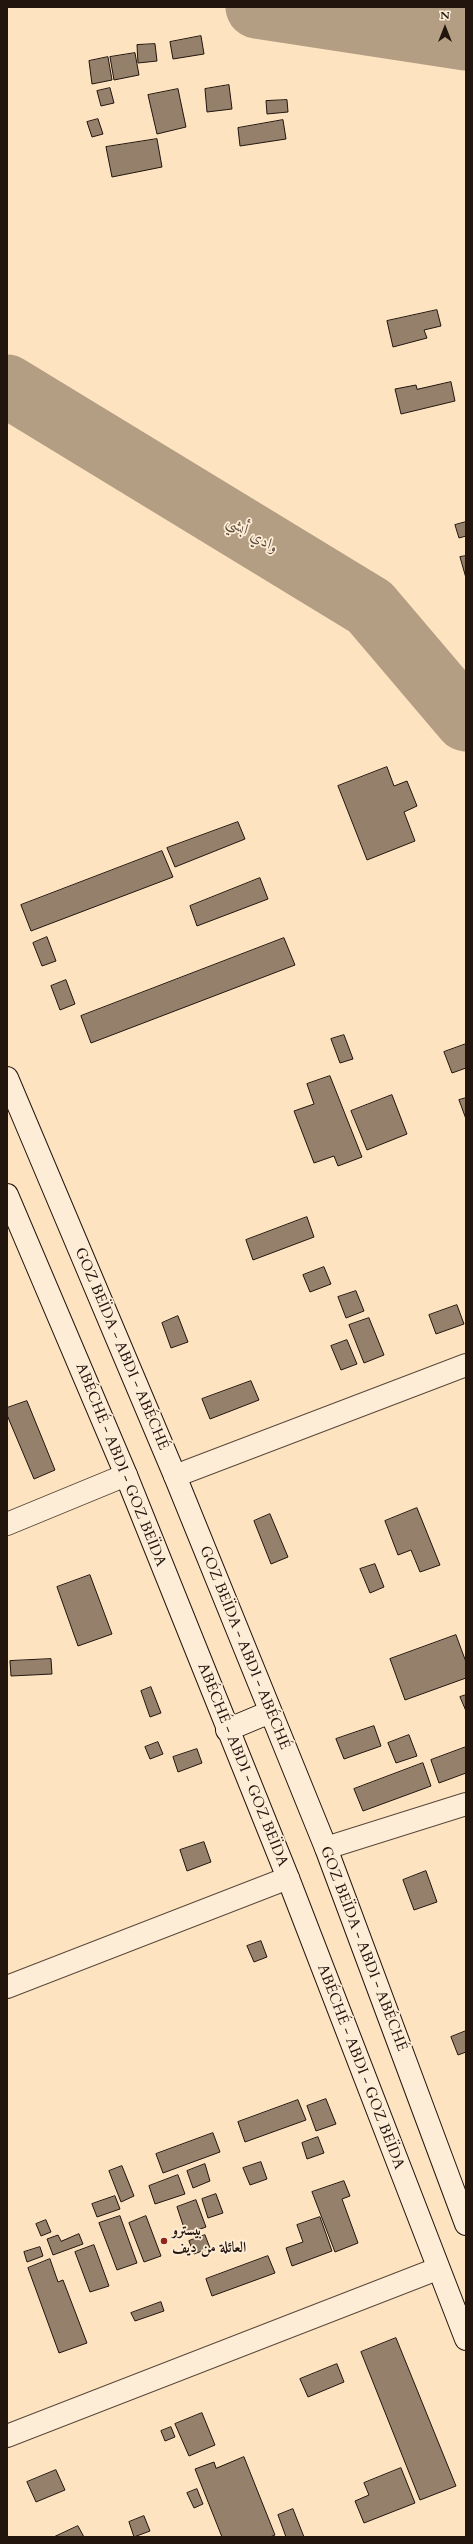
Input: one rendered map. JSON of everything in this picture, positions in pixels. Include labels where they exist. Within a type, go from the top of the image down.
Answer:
[{"type":"main road","name":"GOZ BEÏDA - ABDI - ABÉCHÉ","points":[[7,1078],[175,1476],[326,1848],[466,2224]]},
{"type":"main road","name":"ABÉCHÉ - ABDI - GOZ BEÏDA","points":[[7,1195],[126,1475],[227,1730],[288,1878],[466,2339]]},
{"type":"main road","points":[[175,1476],[466,1365]]},
{"type":"main road","points":[[7,1524],[126,1475]]},
{"type":"main road","points":[[227,1730],[270,1712]]},
{"type":"main road","points":[[326,1848],[466,1804]]},
{"type":"main road","points":[[7,1987],[288,1878]]},
{"type":"main road","points":[[7,2436],[438,2269]]},
{"type":"building","points":[[201,36],[204,54],[173,59],[170,42]]},
{"type":"building","points":[[155,44],[157,61],[138,63],[137,45]]},
{"type":"building","points":[[135,53],[139,75],[114,80],[110,57]]},
{"type":"building","points":[[108,57],[112,80],[92,84],[89,61]]},
{"type":"building","points":[[229,85],[232,109],[207,112],[205,89]]},
{"type":"building","points":[[110,88],[114,103],[101,106],[97,91]]},
{"type":"building","points":[[178,89],[186,127],[157,134],[148,95]]},
{"type":"building","points":[[287,100],[288,112],[267,114],[266,101]]},
{"type":"building","points":[[98,119],[103,134],[92,137],[87,122]]},
{"type":"building","points":[[283,120],[286,139],[240,146],[238,128]]},
{"type":"building","points":[[157,139],[162,167],[112,177],[106,147]]},
{"type":"building","points":[[437,310],[441,326],[424,330],[427,338],[393,347],[387,321]]},
{"type":"building","points":[[451,382],[455,401],[401,414],[395,389],[416,385],[417,389]]},
{"type":"building","points":[[466,522],[466,536],[459,538],[455,525]]},
{"type":"building","points":[[466,556],[466,578],[460,557]]},
{"type":"building","points":[[387,767],[394,786],[407,781],[417,806],[404,812],[415,841],[367,860],[338,786]]},
{"type":"building","points":[[238,822],[245,839],[175,867],[167,848]]},
{"type":"building","points":[[162,851],[173,877],[31,931],[21,905]]},
{"type":"building","points":[[260,878],[268,899],[197,926],[190,906]]},
{"type":"building","points":[[47,937],[56,961],[42,966],[33,943]]},
{"type":"building","points":[[284,938],[295,965],[91,1043],[81,1016]]},
{"type":"building","points":[[66,980],[75,1004],[60,1010],[51,986]]},
{"type":"building","points":[[344,1035],[353,1059],[340,1063],[331,1039]]},
{"type":"building","points":[[466,1044],[466,1068],[452,1073],[444,1052]]},
{"type":"building","points":[[330,1076],[362,1157],[338,1166],[334,1156],[314,1163],[294,1111],[314,1104],[307,1084]]},
{"type":"building","points":[[392,1095],[407,1134],[367,1150],[351,1111]]},
{"type":"building","points":[[466,1098],[466,1119],[459,1100]]},
{"type":"building","points":[[307,1217],[314,1237],[253,1260],[246,1240]]},
{"type":"building","points":[[324,1267],[331,1284],[310,1292],[303,1275]]},
{"type":"building","points":[[356,1291],[364,1311],[346,1318],[338,1297]]},
{"type":"building","points":[[457,1305],[464,1324],[436,1334],[429,1315]]},
{"type":"building","points":[[178,1316],[188,1342],[171,1348],[162,1323]]},
{"type":"building","points":[[369,1318],[384,1355],[364,1363],[349,1325]]},
{"type":"building","points":[[347,1340],[357,1364],[341,1370],[331,1346]]},
{"type":"building","points":[[251,1381],[259,1400],[210,1419],[202,1399]]},
{"type":"building","points":[[27,1401],[55,1470],[34,1479],[7,1415],[7,1408]]},
{"type":"building","points":[[417,1508],[440,1565],[420,1572],[411,1550],[398,1555],[385,1521]]},
{"type":"building","points":[[270,1514],[288,1557],[271,1564],[254,1521]]},
{"type":"building","points":[[375,1564],[384,1587],[370,1593],[360,1569]]},
{"type":"building","points":[[90,1575],[112,1634],[78,1646],[57,1587]]},
{"type":"building","points":[[456,1635],[466,1662],[466,1678],[405,1700],[390,1659]]},
{"type":"building","points":[[51,1659],[52,1674],[11,1676],[10,1661]]},
{"type":"building","points":[[151,1687],[161,1713],[150,1717],[141,1691]]},
{"type":"building","points":[[466,1695],[466,1711],[460,1697]]},
{"type":"building","points":[[374,1726],[381,1746],[344,1759],[336,1739]]},
{"type":"building","points":[[409,1735],[417,1756],[396,1763],[388,1743]]},
{"type":"building","points":[[158,1742],[163,1754],[150,1759],[145,1747]]},
{"type":"building","points":[[466,1747],[466,1773],[439,1783],[431,1760]]},
{"type":"building","points":[[197,1749],[202,1763],[178,1772],[173,1757]]},
{"type":"building","points":[[423,1763],[431,1786],[363,1811],[354,1789]]},
{"type":"building","points":[[204,1842],[211,1862],[187,1871],[180,1850]]},
{"type":"building","points":[[426,1871],[437,1902],[414,1910],[403,1880]]},
{"type":"building","points":[[261,1941],[267,1957],[254,1962],[247,1946]]},
{"type":"building","points":[[466,2031],[466,2052],[458,2055],[451,2037]]},
{"type":"building","points":[[326,2099],[336,2124],[316,2131],[307,2106]]},
{"type":"building","points":[[298,2100],[306,2120],[245,2142],[238,2122]]},
{"type":"building","points":[[213,2133],[220,2152],[163,2173],[156,2154]]},
{"type":"building","points":[[318,2137],[324,2153],[307,2159],[302,2143]]},
{"type":"building","points":[[261,2162],[267,2179],[250,2185],[243,2168]]},
{"type":"building","points":[[205,2164],[210,2181],[193,2188],[187,2171]]},
{"type":"building","points":[[122,2166],[134,2196],[121,2202],[109,2171]]},
{"type":"building","points":[[178,2175],[185,2194],[155,2204],[149,2186]]},
{"type":"building","points":[[344,2181],[350,2196],[342,2199],[358,2243],[335,2252],[312,2192]]},
{"type":"building","points":[[216,2194],[223,2213],[208,2218],[202,2199]]},
{"type":"building","points":[[115,2196],[120,2209],[97,2217],[92,2204]]},
{"type":"building","points":[[196,2200],[206,2227],[186,2234],[177,2207]]},
{"type":"building","points":[[120,2216],[137,2263],[117,2270],[99,2223]]},
{"type":"building","points":[[146,2216],[161,2256],[144,2262],[129,2223]]},
{"type":"building","points":[[320,2217],[332,2251],[292,2266],[286,2248],[303,2242],[297,2225]]},
{"type":"building","points":[[46,2220],[51,2232],[41,2236],[36,2224]]},
{"type":"building","points":[[79,2234],[83,2244],[53,2255],[47,2239],[58,2235],[61,2241]]},
{"type":"building","points":[[205,2235],[210,2248],[194,2254],[189,2241]]},
{"type":"building","points":[[94,2245],[109,2286],[90,2292],[75,2252]]},
{"type":"building","points":[[40,2247],[43,2256],[27,2262],[24,2252]]},
{"type":"building","points":[[268,2256],[275,2273],[212,2296],[206,2279]]},
{"type":"building","points":[[50,2259],[58,2282],[63,2280],[87,2343],[59,2353],[28,2268]]},
{"type":"building","points":[[161,2302],[164,2311],[135,2321],[131,2313]]},
{"type":"building","points":[[396,2338],[456,2486],[420,2500],[361,2352]]},
{"type":"building","points":[[337,2364],[344,2382],[308,2397],[300,2379]]},
{"type":"building","points":[[202,2413],[215,2445],[189,2456],[175,2424]]},
{"type":"building","points":[[171,2427],[175,2437],[165,2441],[161,2431]]},
{"type":"building","points":[[244,2457],[275,2535],[270,2537],[222,2537],[195,2469],[214,2462],[216,2468]]},
{"type":"building","points":[[401,2468],[415,2503],[364,2523],[355,2501],[369,2495],[364,2483]]},
{"type":"building","points":[[56,2470],[65,2490],[36,2502],[27,2482]]},
{"type":"building","points":[[197,2489],[203,2504],[194,2508],[187,2493]]},
{"type":"building","points":[[293,2509],[304,2537],[286,2537],[278,2515]]},
{"type":"building","points":[[144,2516],[150,2531],[134,2537],[129,2522]]},
{"type":"building","points":[[78,2526],[84,2537],[54,2537]]},
{"type":"waterway","points":[[257,7],[466,39]]},
{"type":"waterway","name":"وادي أبشي","points":[[7,386],[370,607],[466,720]]},
{"type":"place","name":"بيسترو العائلة من ديف","points":[[164,2241]]}]
